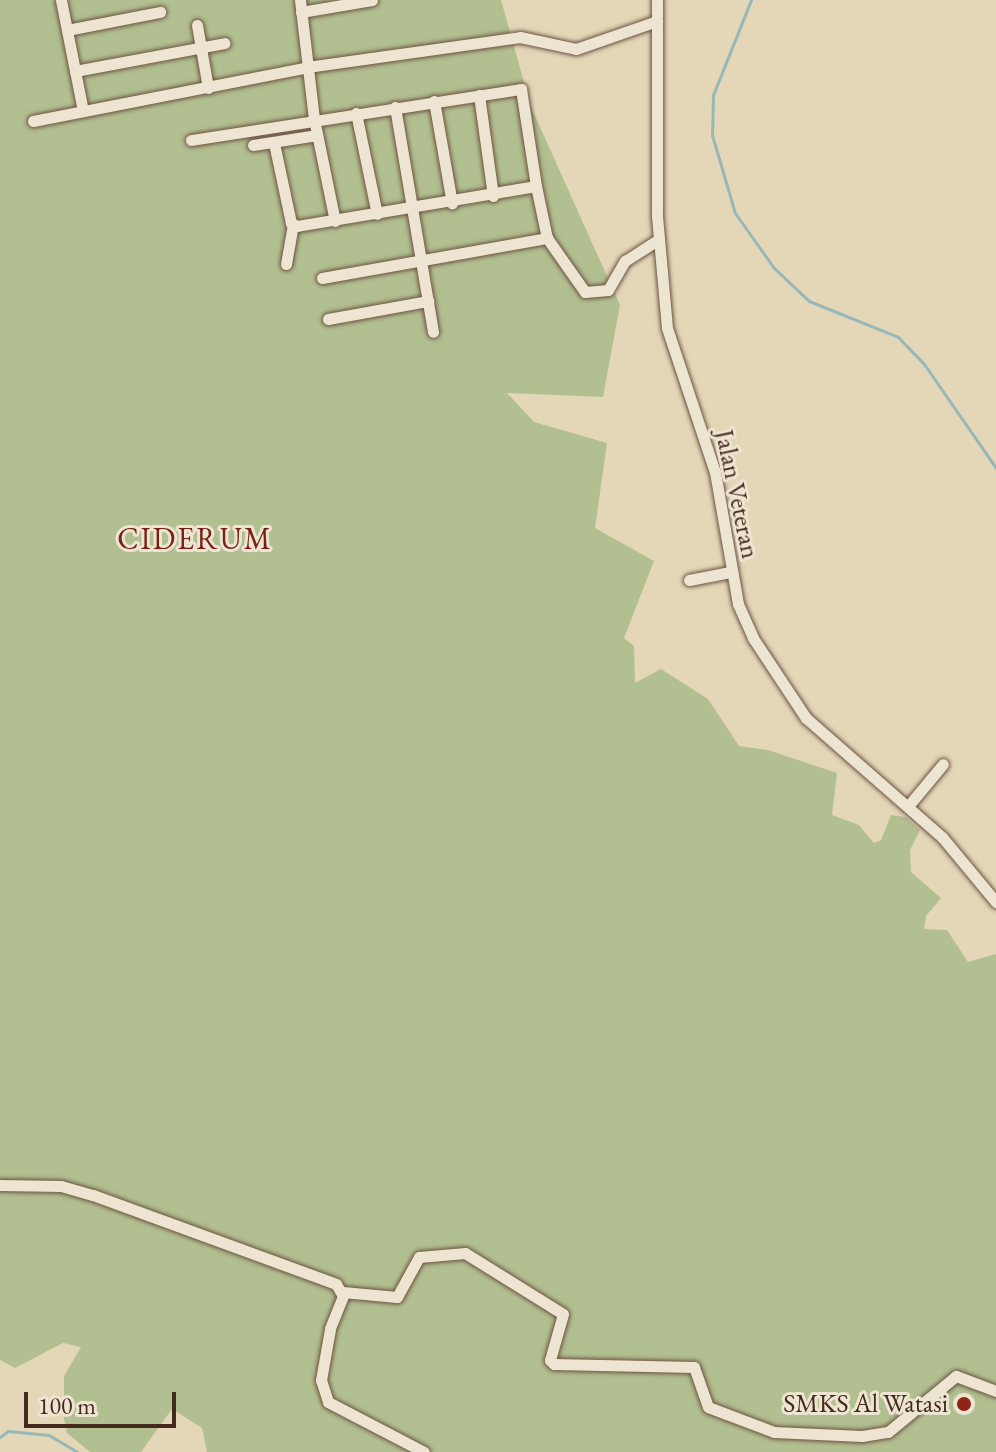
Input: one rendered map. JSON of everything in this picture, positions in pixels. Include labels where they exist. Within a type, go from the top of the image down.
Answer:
[{"type":"street","points":[[61,0],[83,111]]},
{"type":"street","points":[[335,221],[314,119],[300,6],[372,0]]},
{"type":"street","name":"Jalan Veteran","points":[[657,0],[659,244],[669,339],[715,472],[730,572],[753,638],[796,706],[909,805],[996,902]]},
{"type":"street","points":[[67,30],[160,12]]},
{"type":"street","points":[[33,121],[307,67],[526,36],[576,49],[657,21]]},
{"type":"street","points":[[197,25],[208,88]]},
{"type":"street","points":[[75,71],[224,43]]},
{"type":"street","points":[[191,140],[521,89],[547,238],[589,294],[608,290],[635,253],[659,244]]},
{"type":"street","points":[[479,95],[493,196]]},
{"type":"street","points":[[434,101],[452,203]]},
{"type":"street","points":[[395,107],[433,332]]},
{"type":"street","points":[[356,113],[377,214]]},
{"type":"street","points":[[253,145],[317,135]]},
{"type":"street","points":[[274,143],[293,225],[286,264]]},
{"type":"street","points":[[293,225],[452,203],[536,186]]},
{"type":"street","points":[[322,278],[547,238]]},
{"type":"street","points":[[328,319],[428,301]]},
{"type":"street","points":[[689,580],[730,572]]},
{"type":"street","points":[[909,805],[943,764]]},
{"type":"street","points":[[0,1185],[61,1186],[93,1195],[336,1284],[343,1292],[397,1297],[419,1257],[465,1253],[563,1314],[550,1360],[554,1364],[694,1367],[708,1407],[774,1432],[862,1436],[888,1432],[956,1376],[996,1391]]},
{"type":"street","points":[[343,1292],[324,1351],[321,1380],[328,1402],[424,1452]]},
{"type":"green space","points":[[0,0],[501,0],[531,107],[620,305],[603,397],[507,393],[534,422],[607,443],[595,528],[654,561],[624,638],[634,646],[635,683],[661,669],[708,699],[739,746],[768,750],[837,773],[832,815],[859,825],[874,843],[881,840],[891,815],[905,817],[920,830],[910,850],[911,872],[941,898],[926,916],[924,929],[947,930],[968,962],[996,954],[996,1452],[207,1452],[202,1428],[172,1409],[141,1452],[90,1452],[67,1433],[64,1419],[64,1376],[81,1347],[63,1343],[15,1368],[0,1360]]},
{"type":"waterway","points":[[751,0],[713,95],[712,135],[735,213],[774,268],[809,301],[898,337],[924,364],[996,468]]},
{"type":"waterway","points":[[0,1437],[8,1431],[49,1435],[77,1452]]},
{"type":"place","name":"SMKS Al Watasi","points":[[964,1404]]},
{"type":"district","name":"CIDERUM","points":[[195,539]]}]
